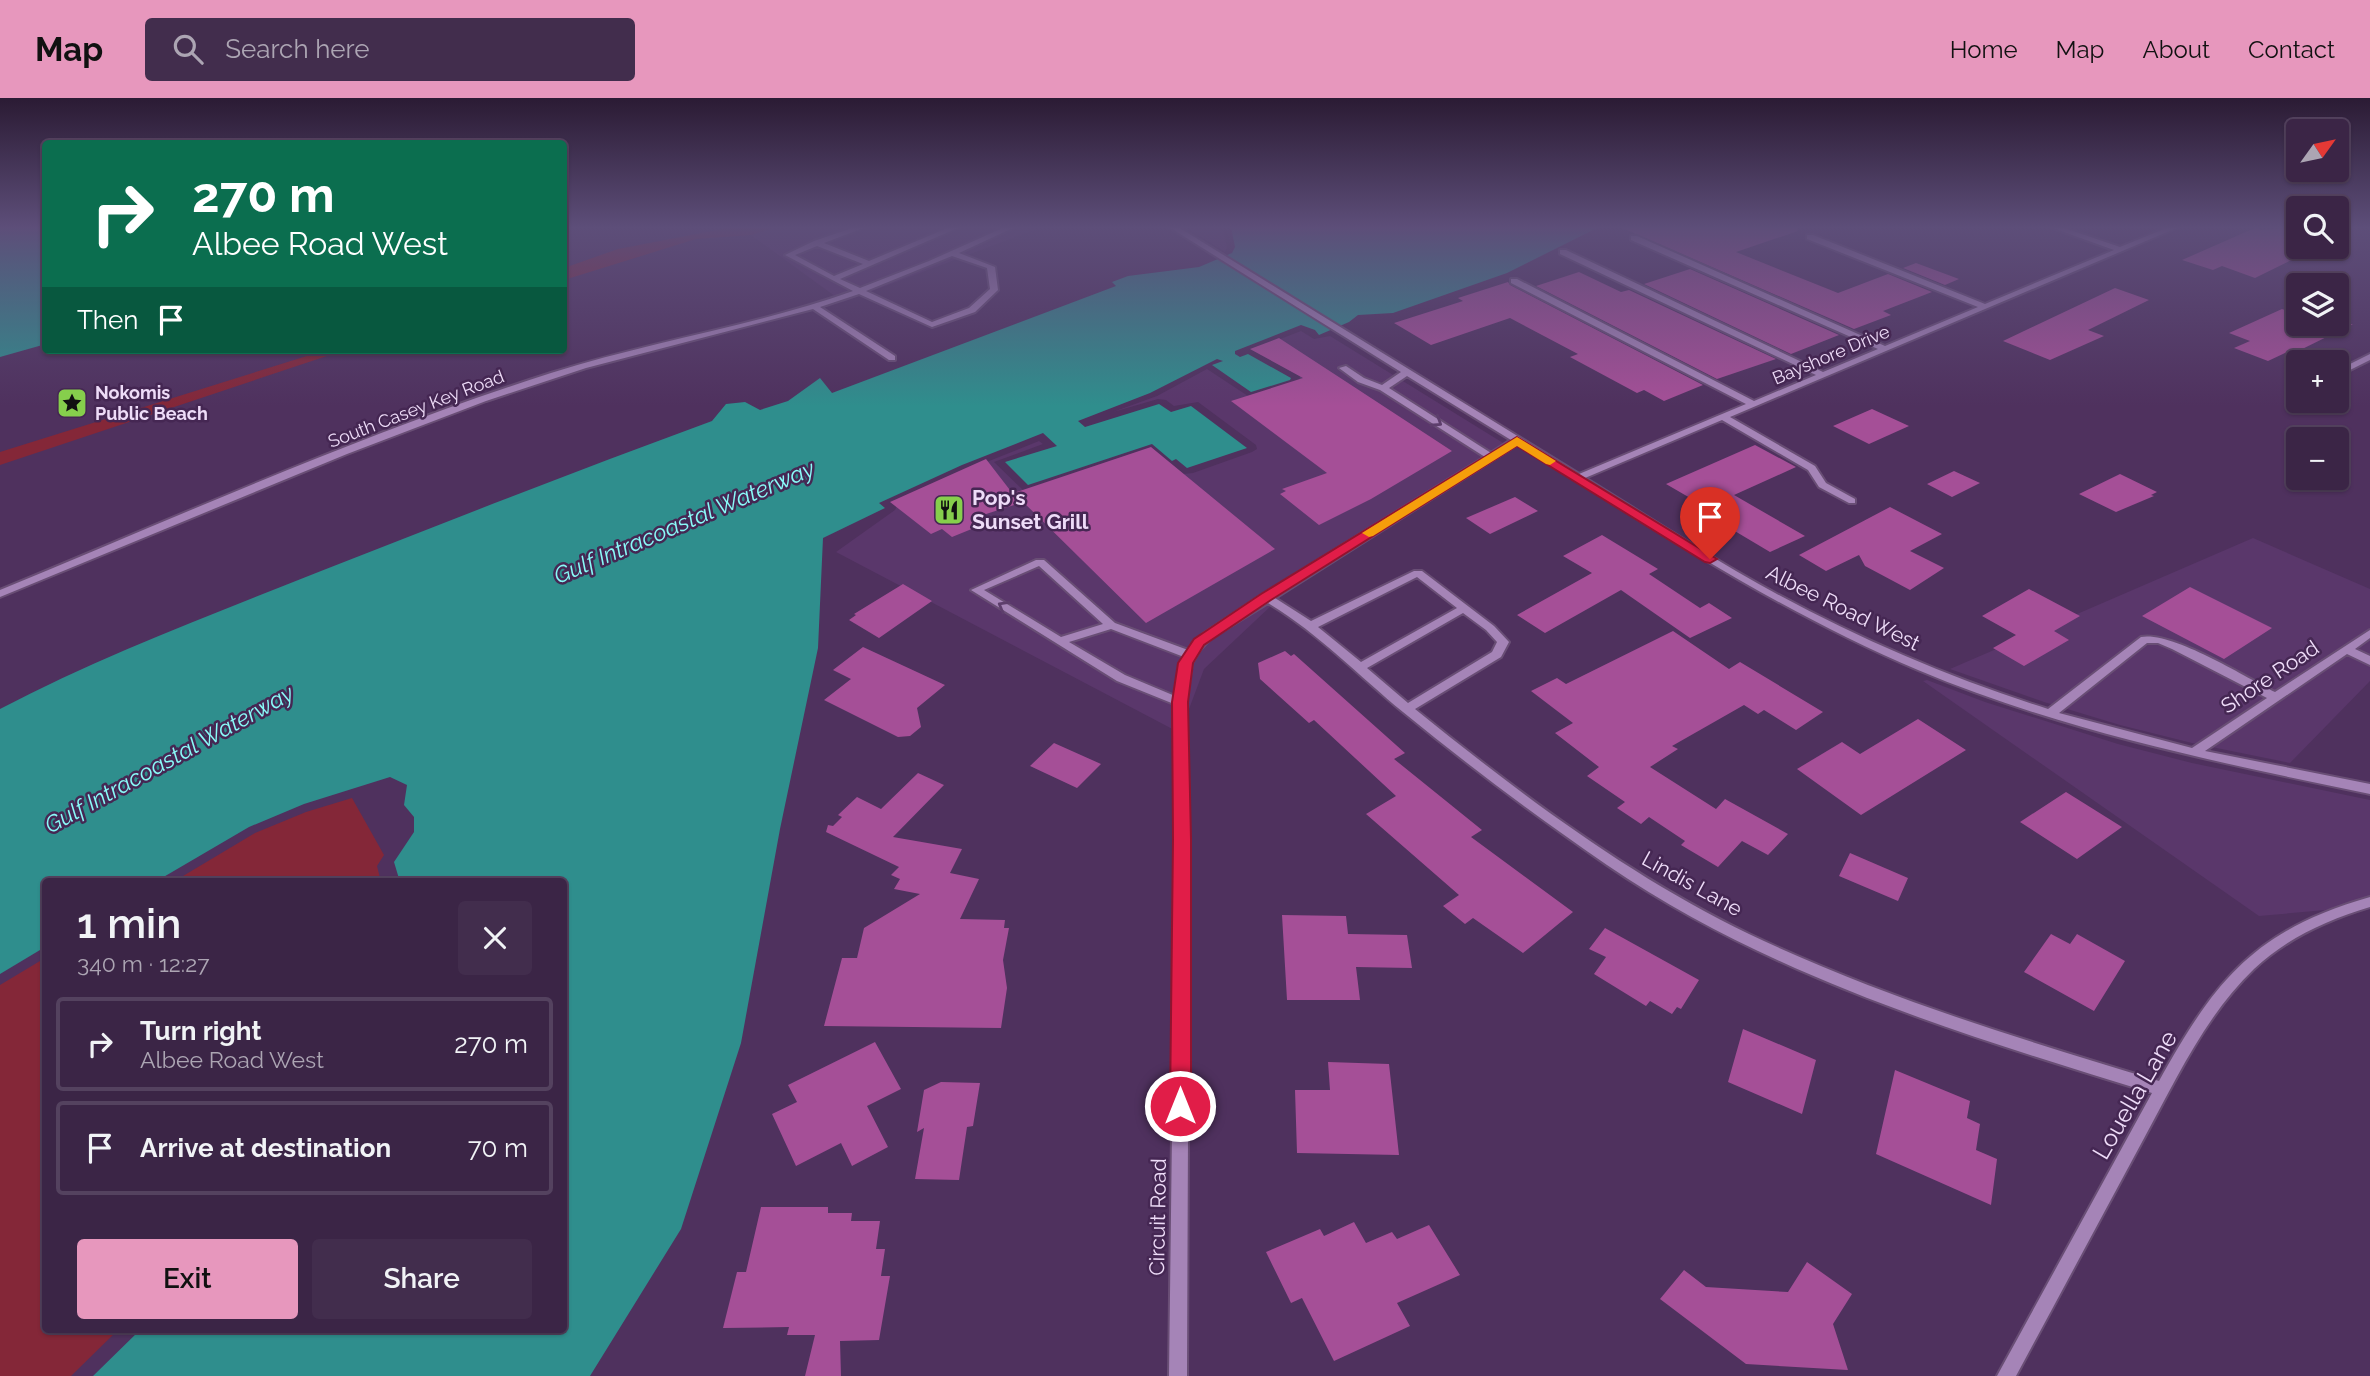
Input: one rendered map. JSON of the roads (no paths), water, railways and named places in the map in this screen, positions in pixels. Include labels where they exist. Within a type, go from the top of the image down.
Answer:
[{"type":"street","points":[[848,287],[932,325],[972,310],[994,290],[994,287]]},
{"type":"street","name":"South Casey Key Road","points":[[0,594],[399,431],[514,388],[630,352],[814,306],[870,287]]},
{"type":"street","name":"Albee Road West","points":[[1269,287],[1732,573],[1828,626],[1930,671],[2049,714],[2193,753],[2370,789]]},
{"type":"street","points":[[1525,287],[1754,404]]},
{"type":"street","points":[[1636,287],[1823,375]]},
{"type":"street","points":[[1744,287],[1885,349]]},
{"type":"street","points":[[1934,287],[1985,307]]},
{"type":"street","name":"Bayshore Drive","points":[[1577,478],[2034,287]]},
{"type":"street","points":[[814,306],[892,358]]},
{"type":"street","points":[[2349,368],[2370,357]]},
{"type":"street","points":[[1343,368],[1361,380],[1383,388],[1491,457]]},
{"type":"street","points":[[1383,388],[1408,372]]},
{"type":"street","points":[[1723,417],[1812,468],[1822,485],[1852,501]]},
{"type":"street","points":[[1180,702],[1121,678],[976,590],[1040,562],[1111,625],[1190,655],[1207,636],[1266,597],[1517,440]]},
{"type":"street","points":[[1310,626],[1418,573],[1490,628],[1503,642],[1497,654],[1408,709]]},
{"type":"street","name":"Lindis Lane","points":[[1266,597],[1310,626],[1408,709],[1570,833],[1651,887],[1702,916],[1798,962],[1933,1016],[2163,1089]]},
{"type":"street","points":[[1359,668],[1464,608]]},
{"type":"street","points":[[1062,640],[1111,625]]},
{"type":"street","name":"Shore Road","points":[[2193,753],[2370,633]]},
{"type":"street","points":[[2049,714],[2146,639],[2160,640],[2176,646],[2275,697]]},
{"type":"street","points":[[2346,649],[2370,661]]},
{"type":"street","name":"Circuit Road","points":[[1178,1376],[1182,903],[1180,702],[1184,671],[1190,655]]},
{"type":"street","name":"Louella Lane","points":[[2006,1376],[2163,1089],[2209,1012],[2246,967],[2293,931],[2370,902]]},
{"type":"water","points":[[0,287],[42,287],[42,345],[0,357]]},
{"type":"water","name":"Gulf Intracoastal Waterway","points":[[1114,287],[1468,287],[1393,313],[1358,315],[1349,322],[1319,335],[1315,330],[1301,325],[1235,351],[1240,357],[1248,354],[1291,378],[1290,380],[1251,392],[1212,365],[1223,361],[1217,359],[1150,393],[1078,421],[1085,427],[1159,404],[1171,412],[1191,406],[1247,448],[1187,468],[1176,459],[1172,461],[1152,444],[1028,485],[1005,462],[1057,446],[1043,433],[962,465],[879,503],[885,508],[823,538],[818,648],[780,829],[741,1043],[681,1229],[590,1376],[93,1376],[137,1333],[567,1333],[567,878],[399,878],[394,862],[414,832],[414,817],[404,805],[407,785],[390,777],[304,804],[249,827],[162,878],[42,878],[42,949],[0,974],[0,709],[78,671],[199,619],[712,421],[726,404],[745,402],[760,410],[788,401],[820,378],[832,393]]},
{"type":"place","name":"Nokomis Public Beach","points":[[72,403]]},
{"type":"place","name":"Pop's Sunset Grill","points":[[949,510]]}]
